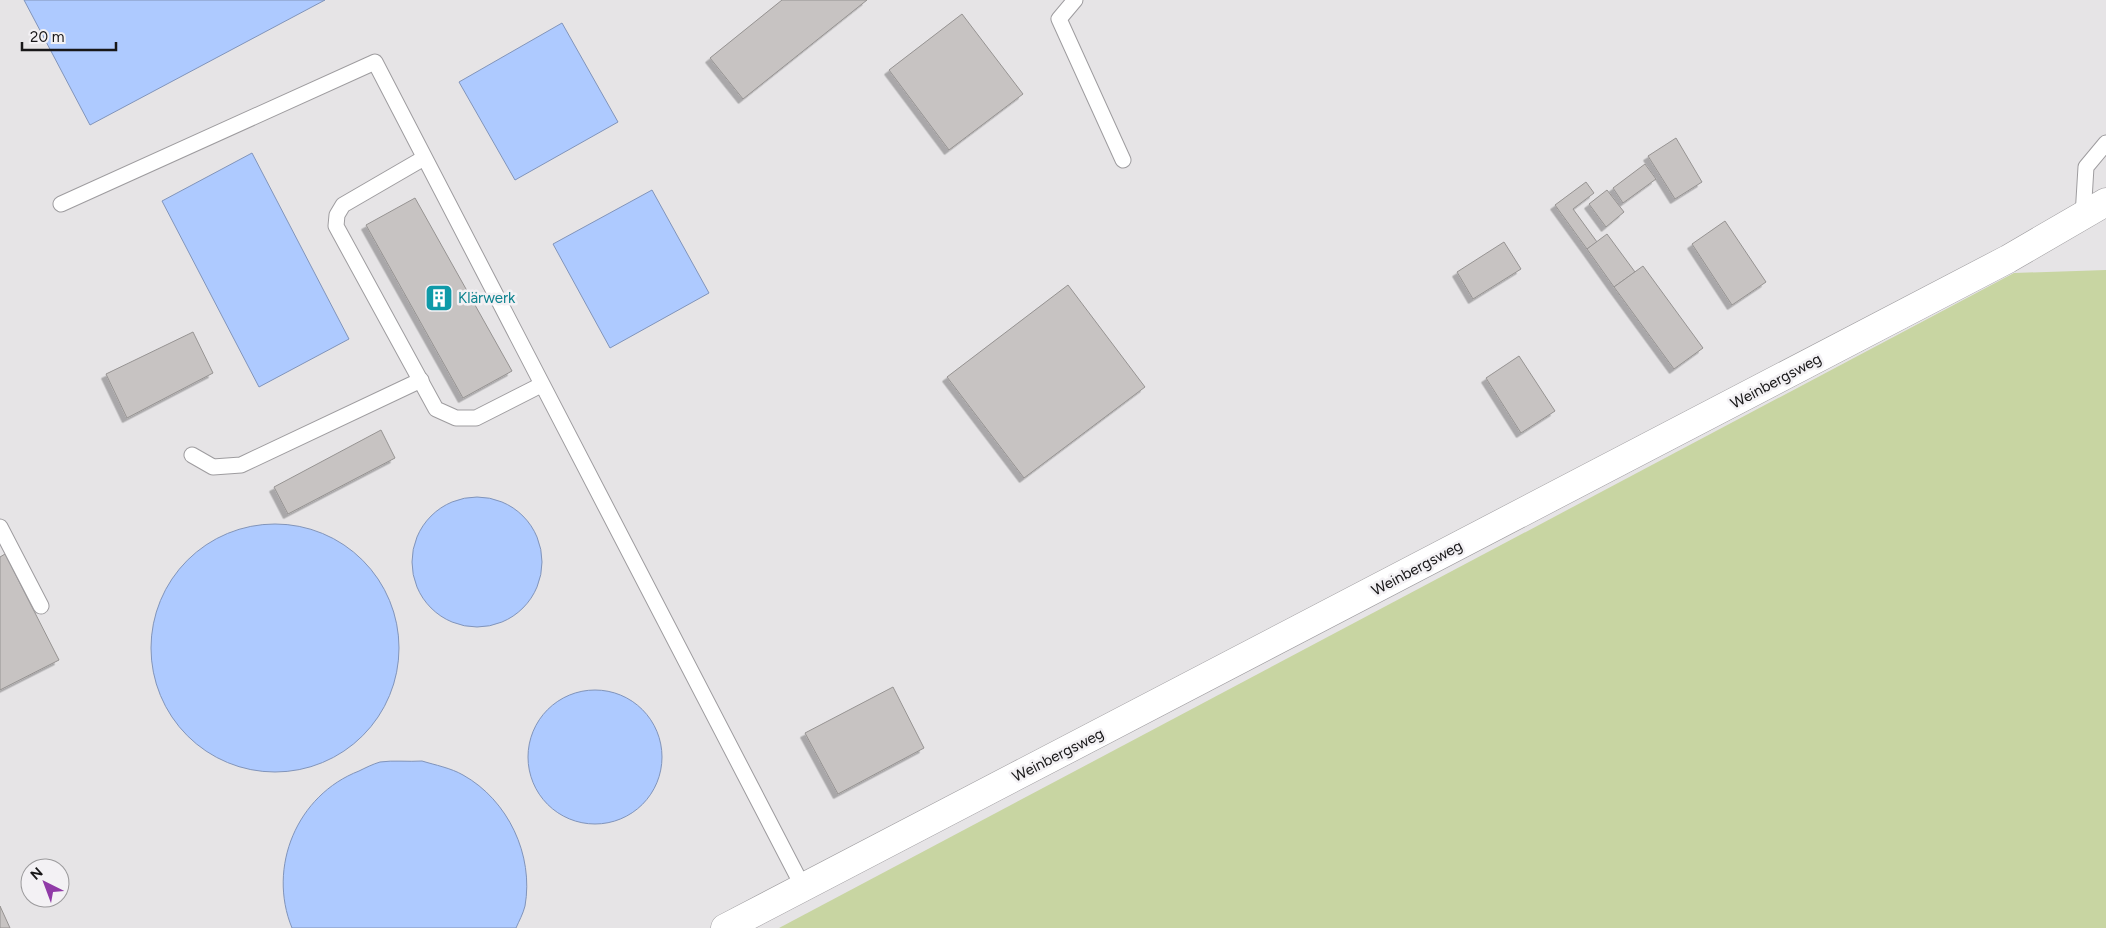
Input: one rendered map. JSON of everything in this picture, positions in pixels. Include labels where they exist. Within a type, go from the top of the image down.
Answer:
[{"type":"street","name":"Weinbergsweg","points":[[725,928],[2008,259],[2106,202]]},
{"type":"lane","points":[[1075,0],[1059,19],[1123,160]]},
{"type":"lane","points":[[61,204],[375,62],[803,887]]},
{"type":"lane","points":[[2083,216],[2086,167],[2106,143]]},
{"type":"lane","points":[[424,158],[343,205],[337,215],[336,226],[436,409],[456,418],[476,418],[541,385]]},
{"type":"lane","points":[[192,455],[213,467],[241,465],[421,380]]},
{"type":"lane","points":[[0,527],[41,606]]},
{"type":"green space","points":[[2106,270],[2106,928],[779,928],[2014,273]]},
{"type":"water","points":[[24,0],[325,0],[90,125]]},
{"type":"water","points":[[562,23],[618,122],[515,180],[459,82]]},
{"type":"water","points":[[252,153],[349,339],[259,387],[162,201]]},
{"type":"water","points":[[652,190],[709,293],[610,348],[553,244]]},
{"type":"water","points":[[477,497],[490,498],[502,502],[523,516],[537,537],[541,549],[541,575],[537,587],[523,608],[502,622],[490,626],[477,627],[464,626],[452,622],[431,608],[417,587],[413,575],[412,562],[413,549],[417,537],[431,516],[452,502],[464,498]]},
{"type":"water","points":[[275,524],[299,527],[322,534],[344,545],[363,560],[378,579],[389,601],[396,624],[399,648],[396,672],[389,695],[378,717],[363,736],[344,751],[322,762],[299,769],[275,772],[251,769],[228,762],[206,751],[187,736],[172,717],[161,695],[154,672],[151,648],[154,624],[161,601],[172,579],[187,560],[206,545],[228,534],[251,527]]},
{"type":"water","points":[[595,690],[621,695],[643,709],[657,731],[662,757],[657,783],[643,805],[621,819],[595,824],[569,819],[547,805],[533,783],[528,757],[533,731],[547,709],[569,695]]},
{"type":"water","points":[[385,761],[422,761],[463,775],[493,799],[505,814],[521,849],[527,887],[525,906],[516,928],[292,928],[285,905],[283,881],[286,858],[293,836],[304,815],[319,797],[337,782],[369,766]]},
{"type":"building","points":[[782,0],[867,0],[743,99],[710,58]]},
{"type":"building","points":[[962,14],[1023,94],[949,150],[889,70]]},
{"type":"building","points":[[1676,138],[1702,182],[1675,199],[1648,156]]},
{"type":"building","points":[[1645,164],[1656,179],[1623,203],[1613,188]]},
{"type":"building","points":[[1586,182],[1594,193],[1573,209],[1597,242],[1587,249],[1555,205]]},
{"type":"building","points":[[1607,190],[1624,212],[1606,227],[1589,204]]},
{"type":"building","name":"Klärwerk","points":[[415,198],[512,371],[463,398],[366,225]]},
{"type":"building","points":[[1725,221],[1766,282],[1732,305],[1692,244]]},
{"type":"building","points":[[1607,234],[1635,272],[1614,287],[1587,249]]},
{"type":"building","points":[[1504,242],[1521,269],[1473,299],[1457,272]]},
{"type":"building","points":[[1643,266],[1703,348],[1674,369],[1614,287]]},
{"type":"building","points":[[1068,285],[1145,387],[1024,478],[947,377]]},
{"type":"building","points":[[193,332],[213,373],[127,418],[106,374]]},
{"type":"building","points":[[1519,356],[1555,411],[1521,433],[1486,378]]},
{"type":"building","points":[[381,430],[395,458],[288,514],[274,487]]},
{"type":"building","points":[[5,554],[59,660],[0,690],[0,557]]},
{"type":"building","points":[[893,687],[924,748],[838,794],[805,733]]},
{"type":"building","points":[[0,906],[10,928],[0,928]]},
{"type":"place","name":"Klärwerk","points":[[439,298]]}]
